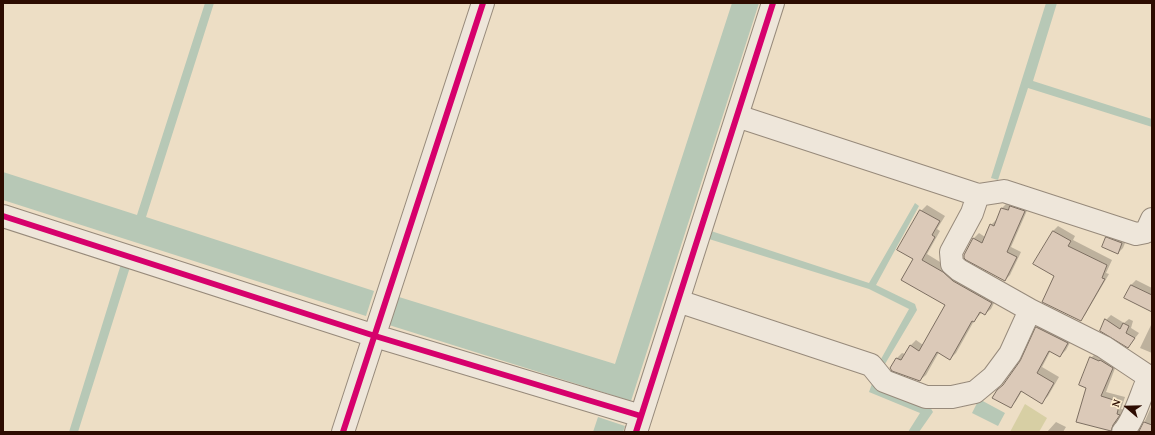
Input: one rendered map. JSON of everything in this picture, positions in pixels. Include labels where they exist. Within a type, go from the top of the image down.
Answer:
[{"type":"street","points":[[343,432],[482,3]]},
{"type":"street","points":[[3,216],[375,336],[639,424],[773,3]]},
{"type":"street","points":[[737,116],[978,195],[1004,191],[1136,234],[1146,232],[1152,219]]},
{"type":"street","points":[[978,195],[972,213],[951,252],[952,264],[959,270],[1030,310],[1104,347],[1150,378],[1128,426],[1123,432]]},
{"type":"street","points":[[678,301],[871,365],[879,375],[926,397],[952,397],[975,392],[993,378],[1010,354],[1030,310]]},
{"type":"shaded area","points":[[205,3],[214,3],[146,217],[374,291],[366,316],[3,200],[3,172],[137,215]]},
{"type":"shaded area","points":[[732,3],[759,3],[631,401],[389,325],[399,297],[615,364]]},
{"type":"shaded area","points":[[1046,3],[1057,3],[1033,81],[1152,119],[1152,127],[1028,88],[998,180],[991,178]]},
{"type":"shaded area","points":[[915,203],[919,206],[876,285],[915,304],[917,310],[885,364],[878,390],[930,407],[933,412],[919,432],[908,432],[920,413],[869,392],[881,359],[909,309],[869,289],[709,239],[711,231],[869,283]]},
{"type":"shaded area","points":[[121,264],[130,267],[78,432],[69,432]]},
{"type":"shaded area","points":[[979,399],[1005,413],[998,426],[972,413]]},
{"type":"shaded area","points":[[1025,404],[1047,418],[1039,432],[1010,432]]},
{"type":"shaded area","points":[[598,417],[625,426],[623,432],[593,432]]},
{"type":"building","points":[[1010,206],[1025,211],[1007,252],[1017,257],[1005,281],[966,260],[964,255],[973,238],[982,243],[990,224],[994,226],[1001,208],[1008,210]]},
{"type":"building","points":[[920,210],[940,221],[932,235],[935,237],[922,260],[943,272],[953,281],[992,303],[985,315],[980,312],[974,322],[972,321],[950,360],[937,352],[920,381],[892,371],[890,368],[896,358],[901,360],[910,345],[919,351],[945,305],[901,280],[913,259],[897,250]]},
{"type":"building","points":[[1053,231],[1071,241],[1068,246],[1107,265],[1102,278],[1105,279],[1081,321],[1042,302],[1054,276],[1033,264]]},
{"type":"building","points":[[1106,237],[1122,243],[1118,254],[1102,247]]},
{"type":"building","points":[[1131,285],[1152,295],[1152,312],[1124,298]]},
{"type":"building","points":[[1105,319],[1120,329],[1123,323],[1129,326],[1126,333],[1135,338],[1128,348],[1100,331]]},
{"type":"building","points":[[1036,327],[1068,343],[1060,357],[1049,351],[1037,373],[1054,383],[1042,404],[1021,391],[1011,408],[992,398],[1020,361]]},
{"type":"building","points":[[1090,357],[1099,361],[1100,360],[1113,368],[1101,396],[1120,402],[1117,414],[1120,415],[1111,431],[1076,422],[1086,388],[1079,385]]},
{"type":"building","points":[[1144,422],[1152,425],[1152,432],[1139,432]]},
{"type":"cycle path","points":[[343,432],[483,3]]},
{"type":"cycle path","points":[[636,432],[773,3]]},
{"type":"cycle path","points":[[3,216],[375,336],[641,416]]}]
